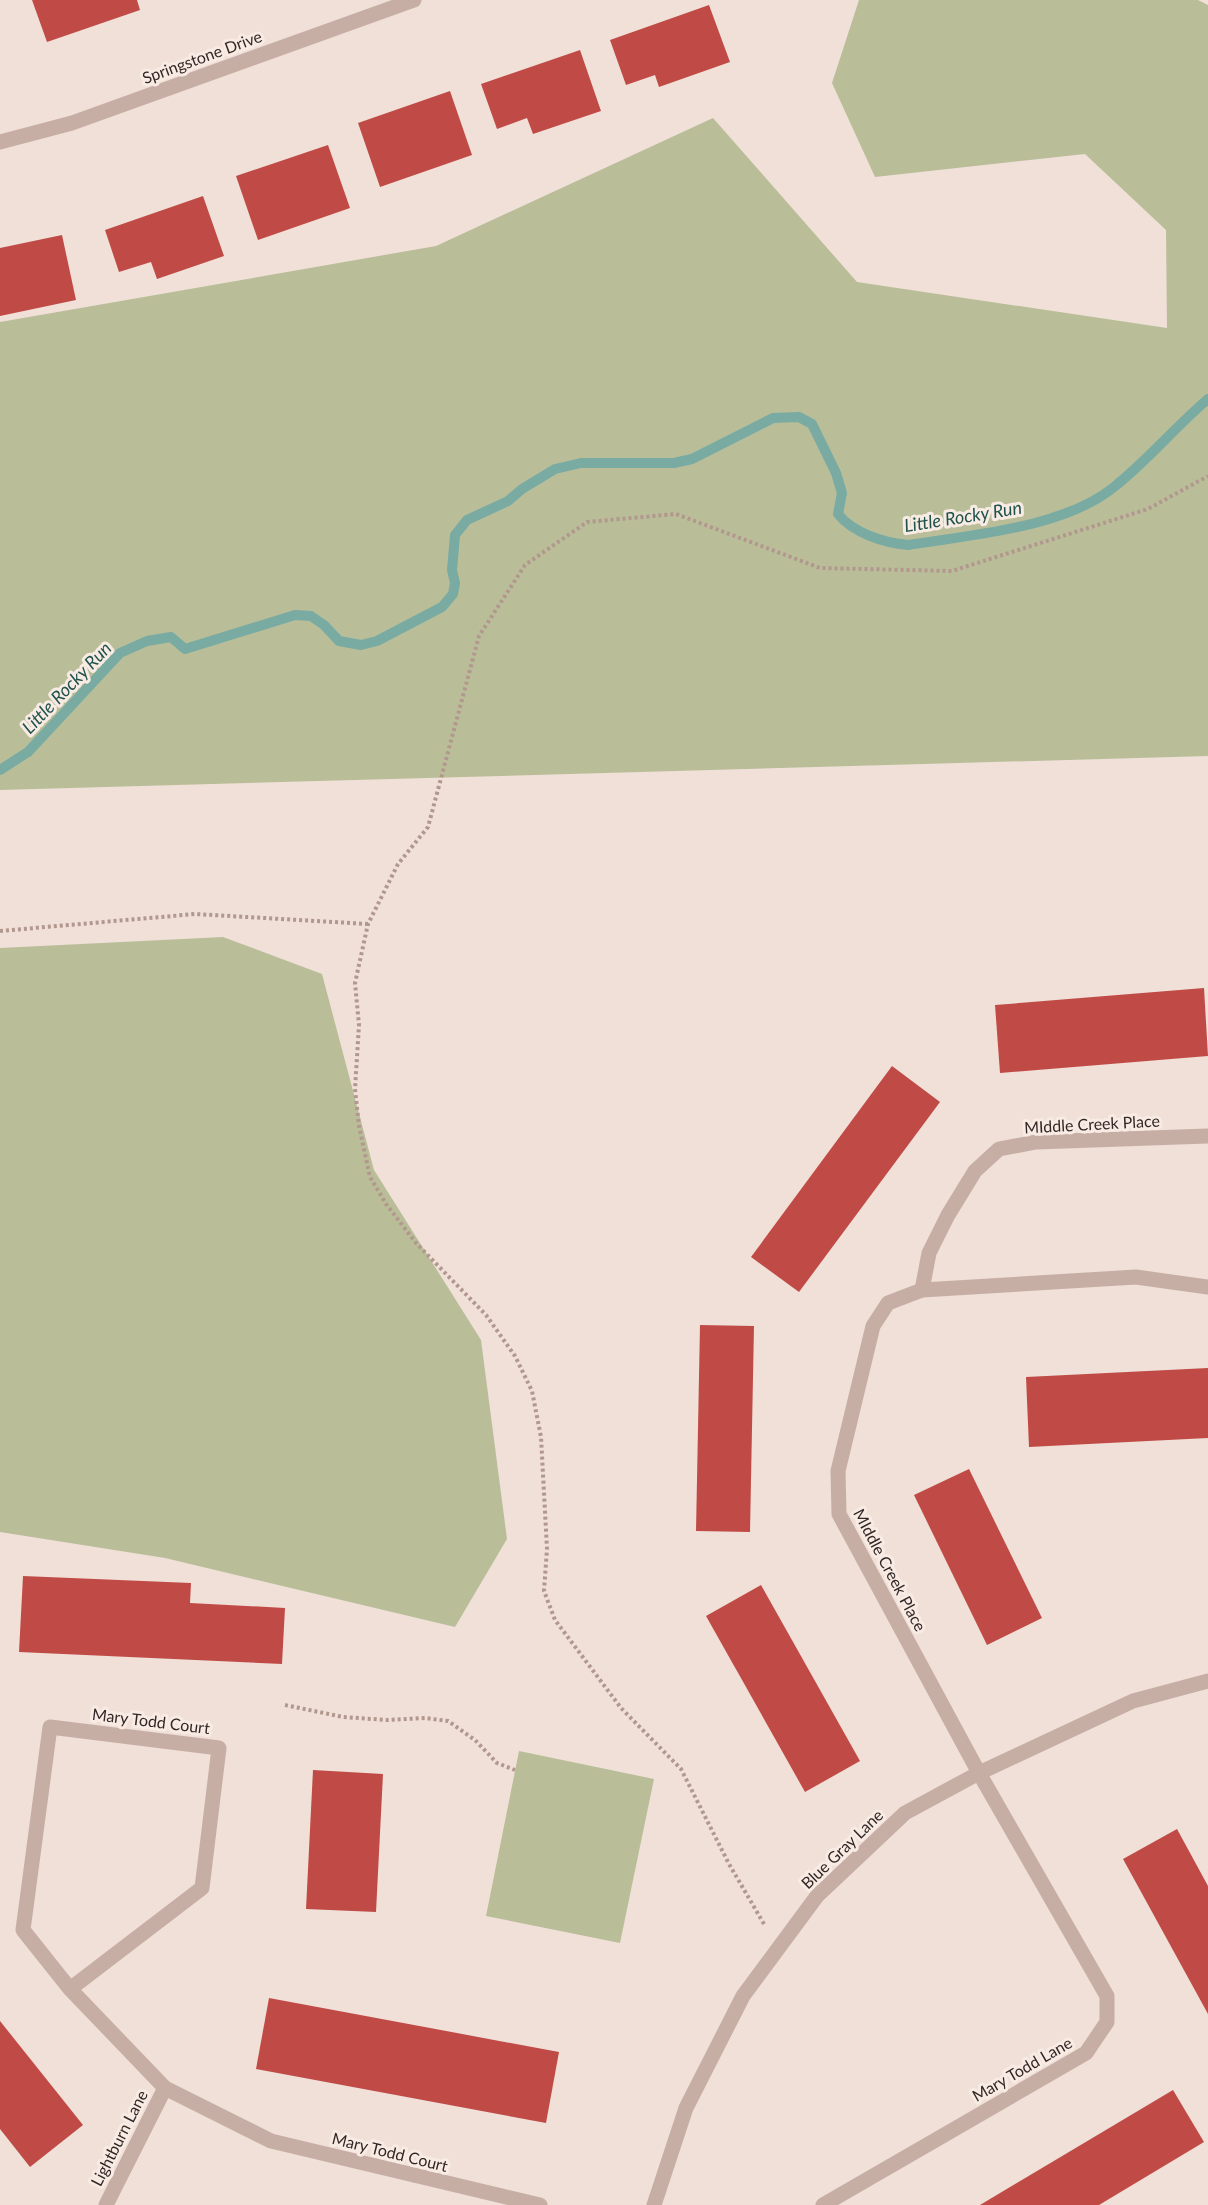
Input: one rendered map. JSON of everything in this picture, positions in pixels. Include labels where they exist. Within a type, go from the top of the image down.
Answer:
[{"type":"street","name":"Springstone Drive","points":[[0,142],[72,123],[414,0]]},
{"type":"street","name":"MIddle Creek Place","points":[[922,1290],[929,1253],[948,1215],[975,1171],[999,1149],[1036,1142],[1208,1136]]},
{"type":"street","name":"MIddle Creek Place","points":[[979,1773],[838,1514],[838,1471],[873,1326],[888,1303],[922,1290],[1136,1277],[1208,1287]]},
{"type":"street","name":"Blue Gray Lane","points":[[654,2205],[686,2108],[743,1996],[817,1896],[905,1813],[979,1773],[1133,1701],[1208,1681]]},
{"type":"street","name":"Mary Todd Court","points":[[70,1989],[202,1887],[219,1748],[50,1727],[23,1930],[70,1989],[165,2088],[271,2141],[524,2204],[540,2205]]},
{"type":"street","name":"Mary Todd Lane","points":[[823,2205],[1086,2053],[1107,2022],[1107,1996],[979,1773]]},
{"type":"street","name":"Lightburn Lane","points":[[106,2205],[165,2088]]},
{"type":"path","points":[[778,1948],[729,1864],[681,1769],[621,1708],[555,1620],[544,1591],[547,1550],[541,1437],[532,1391],[515,1356],[486,1315],[416,1243],[386,1204],[370,1177],[358,1126],[355,1089],[359,1025],[355,983],[368,924],[398,864],[428,827],[479,636],[525,566],[587,522],[676,514],[820,568],[952,571],[1148,509],[1208,476]]},
{"type":"path","points":[[0,931],[195,914],[368,924]]},
{"type":"path","points":[[285,1705],[343,1716],[387,1720],[425,1718],[448,1721],[475,1740],[497,1763],[515,1770]]},
{"type":"green space","points":[[859,0],[1198,0],[1208,5],[1208,756],[0,790],[0,322],[436,246],[713,118],[857,282],[1167,328],[1166,230],[1085,154],[875,177],[832,83]]},
{"type":"green space","points":[[223,937],[322,974],[374,1170],[481,1340],[507,1539],[455,1627],[165,1558],[0,1532],[0,948]]},
{"type":"green space","points":[[519,1751],[654,1779],[620,1943],[486,1916]]},
{"type":"building","points":[[32,0],[137,0],[140,10],[47,42]]},
{"type":"building","points":[[709,5],[730,62],[659,87],[655,75],[626,85],[610,40]]},
{"type":"building","points":[[580,50],[601,111],[533,134],[527,118],[497,129],[481,84]]},
{"type":"building","points":[[450,91],[472,155],[380,187],[358,123]]},
{"type":"building","points":[[328,145],[350,208],[258,240],[236,176]]},
{"type":"building","points":[[203,196],[224,256],[157,279],[151,262],[119,272],[105,230]]},
{"type":"building","points":[[62,235],[76,300],[0,316],[0,248]]},
{"type":"building","points":[[1204,988],[1208,1056],[1000,1073],[995,1005]]},
{"type":"building","points":[[892,1066],[940,1102],[799,1292],[751,1257]]},
{"type":"building","points":[[700,1325],[754,1326],[750,1532],[696,1531]]},
{"type":"building","points":[[1208,1368],[1208,1438],[1029,1447],[1026,1377]]},
{"type":"building","points":[[969,1469],[1042,1618],[987,1645],[914,1495]]},
{"type":"building","points":[[23,1576],[191,1583],[190,1603],[285,1608],[282,1664],[19,1652]]},
{"type":"building","points":[[761,1585],[860,1761],[805,1792],[706,1616]]},
{"type":"building","points":[[313,1770],[383,1774],[376,1912],[306,1909]]},
{"type":"building","points":[[1177,1829],[1208,1886],[1208,2014],[1123,1859]]},
{"type":"building","points":[[269,1998],[559,2052],[546,2123],[256,2069]]},
{"type":"building","points":[[0,2021],[83,2125],[30,2167],[0,2129]]},
{"type":"building","points":[[1173,2090],[1204,2142],[1099,2205],[980,2205]]},
{"type":"waterway","name":"Little Rocky Run","points":[[0,770],[28,752],[120,653],[147,641],[171,637],[185,649],[295,615],[311,616],[324,625],[339,641],[361,645],[377,641],[442,607],[453,594],[455,583],[452,570],[455,535],[467,520],[508,501],[522,489],[555,469],[581,463],[674,463],[692,459],[773,418],[799,417],[812,424],[836,473],[842,493],[838,514],[860,532],[889,542],[908,545],[1016,528],[1069,512],[1093,501],[1126,477],[1208,399]]}]
